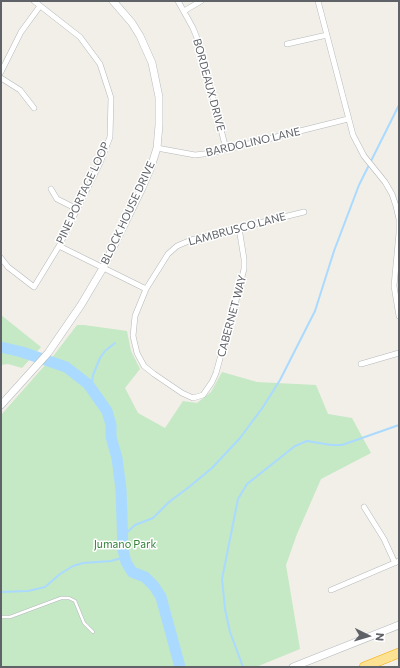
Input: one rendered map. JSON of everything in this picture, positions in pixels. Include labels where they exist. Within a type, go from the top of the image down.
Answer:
[{"type":"highway","points":[[364,667],[399,653]]},
{"type":"street","name":"PINE PORTAGE LOOP","points":[[1,258],[8,267],[34,287],[59,246],[100,163],[110,137],[111,98],[100,64],[80,37],[34,1]]},
{"type":"street","name":"BLOCK HOUSE DRIVE","points":[[1,405],[48,353],[69,325],[103,268],[151,167],[157,148],[159,97],[152,63],[140,36],[132,23],[113,1]]},
{"type":"street","name":"BORDEAUX DRIVE","points":[[178,1],[193,28],[199,43],[226,149]]},
{"type":"street","points":[[184,11],[201,1]]},
{"type":"street","points":[[318,1],[353,135],[364,156],[379,173],[392,194],[396,206],[399,219],[394,286],[399,316]]},
{"type":"street","points":[[1,72],[21,32],[40,6]]},
{"type":"street","points":[[287,44],[327,35]]},
{"type":"street","points":[[1,78],[20,90],[34,108]]},
{"type":"street","name":"BARDOLINO LANE","points":[[157,148],[195,155],[212,153],[348,119]]},
{"type":"street","points":[[51,189],[57,199],[77,209]]},
{"type":"street","name":"LAMBRUSCO LANE","points":[[198,397],[190,397],[154,374],[144,366],[137,353],[132,336],[135,316],[146,289],[168,254],[177,246],[191,240],[304,212]]},
{"type":"street","name":"CABERNET WAY","points":[[198,397],[203,395],[216,373],[244,269],[244,259],[239,228]]},
{"type":"street","points":[[59,246],[146,289]]},
{"type":"street","points":[[361,364],[399,353]]},
{"type":"street","points":[[331,590],[397,562],[364,507]]},
{"type":"street","points":[[293,667],[399,625]]},
{"type":"lane","points":[[1,617],[10,617],[61,598],[69,598],[75,601],[84,623],[93,632]]},
{"type":"green space","points":[[1,315],[41,347],[22,368],[8,364],[1,365]]},
{"type":"green space","name":"Jumano Park","points":[[77,325],[127,331],[131,351],[140,369],[125,388],[138,413],[165,428],[183,401],[197,403],[211,392],[222,372],[257,382],[316,385],[328,414],[352,418],[371,453],[321,479],[297,534],[286,565],[300,649],[256,667],[1,667],[1,415],[54,355]]},
{"type":"waterway","points":[[123,536],[135,525],[153,518],[169,502],[212,468],[240,438],[263,407],[280,380],[315,311],[334,251],[359,185],[399,105]]},
{"type":"waterway","points":[[91,390],[93,375],[100,358],[105,351],[115,343]]},
{"type":"waterway","points":[[1,347],[22,352],[66,367],[88,384],[107,411],[111,425],[111,437],[117,458],[121,489],[123,550],[126,562],[132,572],[145,577],[154,586],[161,597],[180,667]]},
{"type":"waterway","points":[[243,667],[230,632],[225,609],[222,579],[238,499],[247,484],[295,446],[307,441],[331,445],[342,445],[399,425]]},
{"type":"waterway","points":[[1,592],[28,591],[45,587],[60,574],[73,566],[83,563],[111,561],[125,557]]}]
